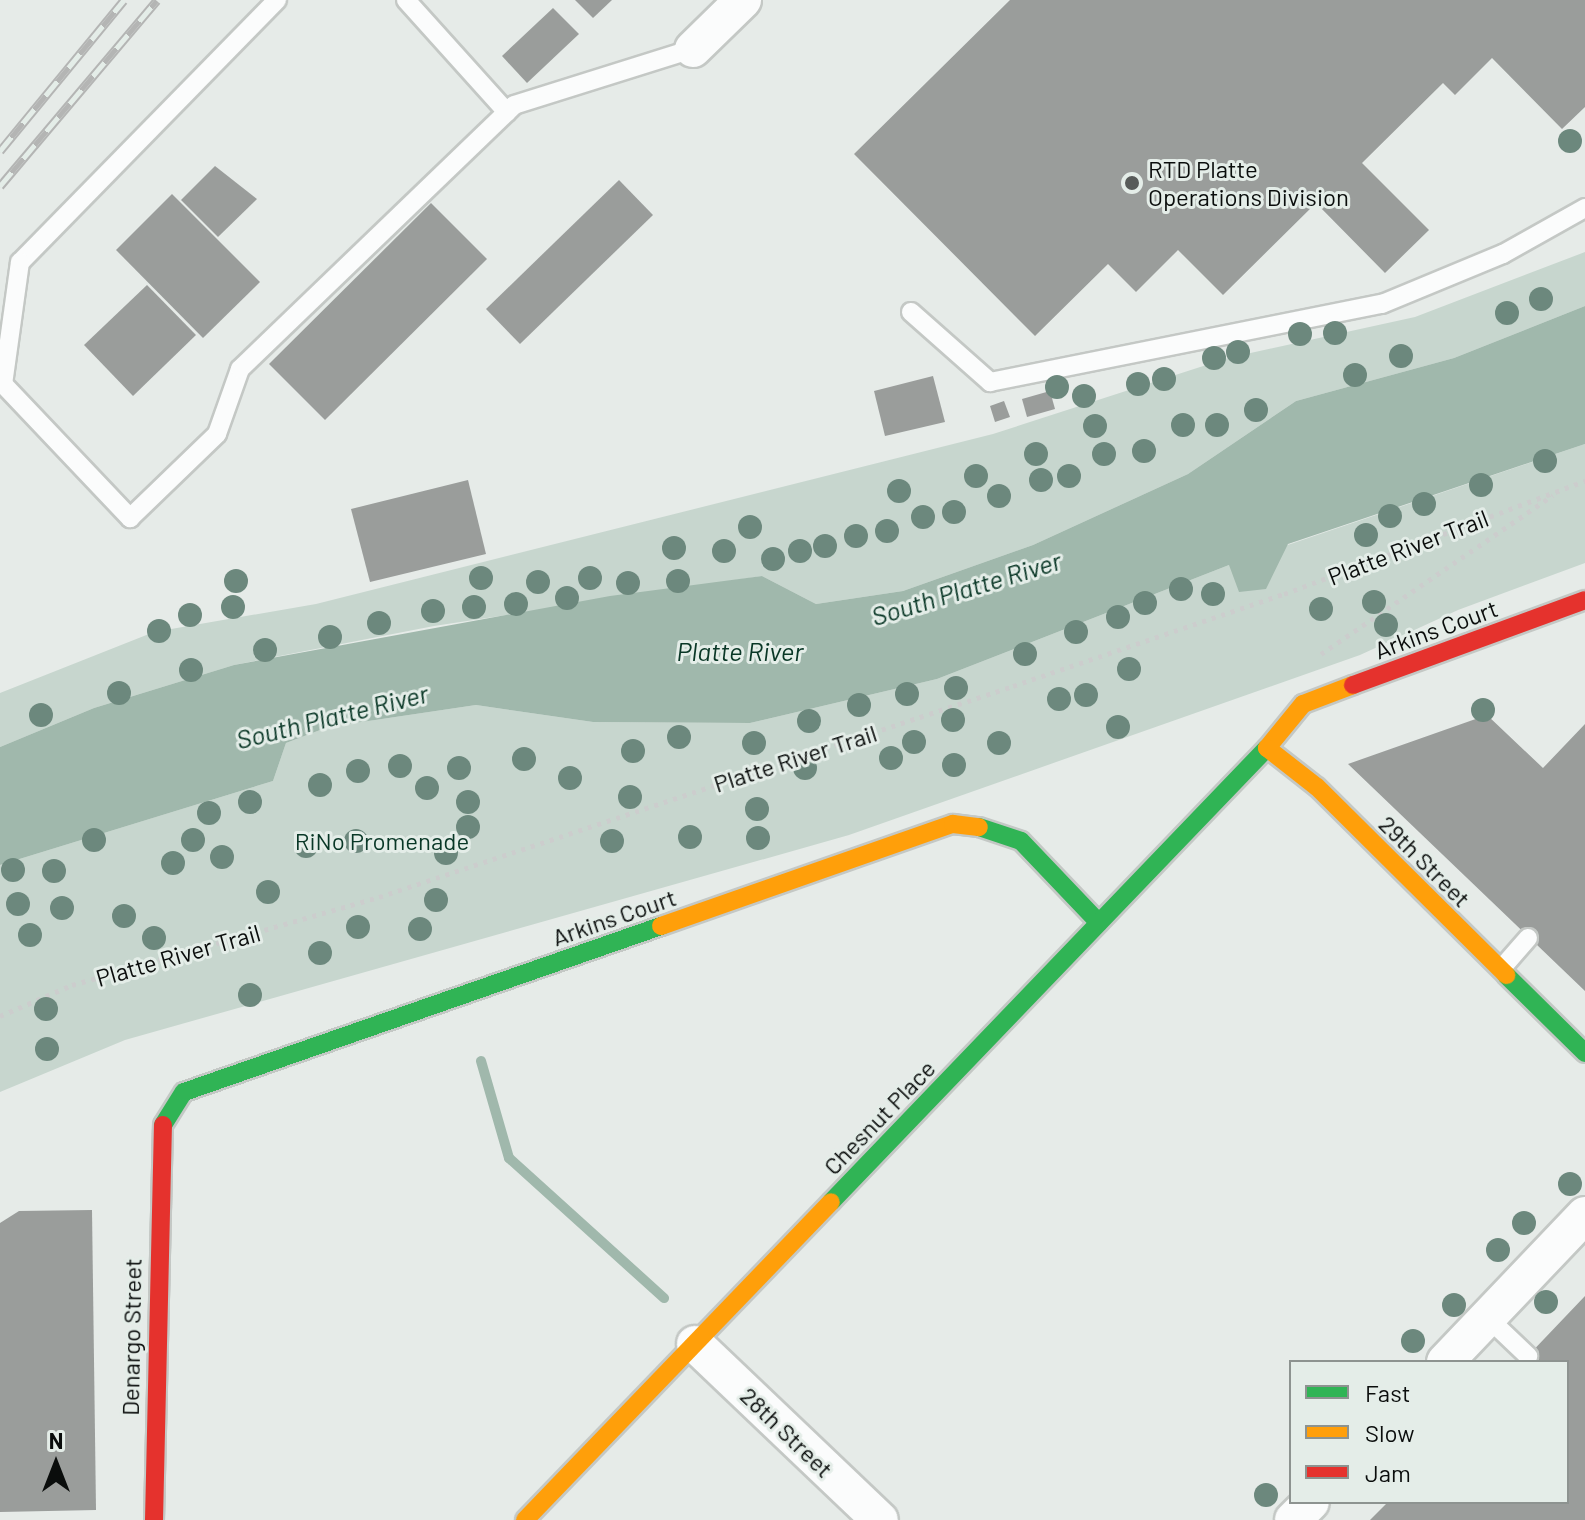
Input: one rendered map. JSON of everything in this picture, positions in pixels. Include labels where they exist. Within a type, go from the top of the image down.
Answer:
[{"type":"street","points":[[693,49],[743,0]]},
{"type":"street","name":"Arkins Court","points":[[1267,748],[1303,704],[1585,600]]},
{"type":"street","name":"Chesnut Place","points":[[525,1520],[1267,748]]},
{"type":"street","name":"29th Street","points":[[1267,748],[1317,787],[1585,1053]]},
{"type":"street","name":"Arkins Court","points":[[159,1155],[164,1119],[184,1092],[953,824],[991,828],[1021,841],[1099,923]]},
{"type":"street","name":"Denargo Street","points":[[154,1520],[159,1155]]},
{"type":"street","points":[[1447,1360],[1585,1215]]},
{"type":"street","name":"28th Street","points":[[695,1344],[880,1520]]},
{"type":"street","points":[[1293,1520],[1309,1504]]},
{"type":"lane","points":[[277,0],[20,262],[3,384],[130,518],[217,434],[240,369],[507,112],[693,49]]},
{"type":"lane","points":[[406,0],[507,112]]},
{"type":"lane","points":[[911,312],[990,382],[1382,304],[1503,254],[1585,208]]},
{"type":"lane","points":[[1501,969],[1528,938]]},
{"type":"lane","points":[[1487,1317],[1528,1356]]},
{"type":"path","name":"Platte River Trail","points":[[0,1016],[72,985],[379,897],[1013,686],[1284,594],[1585,481]]},
{"type":"path","points":[[1313,660],[1561,489]]},
{"type":"green space","points":[[1585,252],[1585,306],[1454,358],[1296,401],[1188,474],[1033,545],[903,591],[816,604],[762,576],[434,626],[234,665],[94,708],[0,747],[0,693],[154,632],[316,604],[993,434],[1228,358],[1415,317]]},
{"type":"green space","name":"RiNo Promenade","points":[[1585,444],[1585,563],[1458,610],[1360,655],[849,835],[125,1040],[0,1092],[0,865],[273,781],[286,743],[328,727],[476,705],[593,722],[750,723],[937,679],[1229,565]]},
{"type":"water","name":"Platte River","points":[[1585,306],[1585,444],[1288,544],[1266,589],[1239,592],[1229,565],[937,679],[750,723],[593,722],[476,705],[328,727],[286,743],[273,781],[0,865],[0,747],[94,708],[234,665],[610,596],[762,576],[816,604],[903,591],[1033,545],[1188,474],[1296,401],[1454,358]]},
{"type":"building","points":[[575,0],[612,0],[593,18]]},
{"type":"building","name":"RTD Platte Operations Division","points":[[1010,0],[1585,0],[1585,107],[1562,129],[1492,58],[1455,95],[1443,83],[1362,163],[1429,230],[1385,273],[1316,203],[1223,295],[1178,250],[1136,292],[1108,264],[1035,336],[854,154]]},
{"type":"building","points":[[553,8],[579,34],[527,83],[502,56]]},
{"type":"building","points":[[215,166],[257,199],[218,237],[181,200]]},
{"type":"building","points":[[619,180],[653,215],[520,344],[486,309]]},
{"type":"building","points":[[172,194],[260,282],[203,338],[116,250]]},
{"type":"building","points":[[431,203],[487,259],[325,420],[269,364]]},
{"type":"building","points":[[147,285],[196,335],[133,396],[84,345]]},
{"type":"building","points":[[933,376],[945,422],[885,436],[874,391]]},
{"type":"building","points":[[1050,391],[1055,409],[1027,417],[1022,399]]},
{"type":"building","points":[[1004,401],[1010,417],[995,422],[990,406]]},
{"type":"building","points":[[468,480],[486,554],[370,582],[351,509]]},
{"type":"building","points":[[1487,715],[1543,768],[1585,724],[1585,991],[1348,764]]},
{"type":"building","points":[[92,1210],[96,1510],[0,1512],[0,1223],[19,1211]]},
{"type":"building","points":[[1585,1296],[1585,1520],[1370,1520],[1386,1504],[1569,1504],[1569,1360],[1524,1360]]},
{"type":"waterway","points":[[481,1061],[509,1158],[664,1298]]},
{"type":"railway","points":[[0,151],[124,0]]},
{"type":"railway","points":[[0,186],[157,0]]},
{"type":"traffic: fast","points":[[831,1202],[1267,748]]},
{"type":"traffic: fast","points":[[979,827],[1021,841],[1099,923]]},
{"type":"traffic: fast","points":[[163,1125],[184,1092],[661,926]]},
{"type":"traffic: fast","points":[[1506,975],[1585,1053]]},
{"type":"traffic: slow","points":[[1353,685],[1303,704],[1267,748],[1317,787],[1506,975]]},
{"type":"traffic: slow","points":[[661,926],[953,824],[979,827]]},
{"type":"traffic: slow","points":[[525,1520],[831,1202]]},
{"type":"traffic: jam","points":[[1353,685],[1585,600]]},
{"type":"traffic: jam","points":[[154,1520],[163,1125]]},
{"type":"place","name":"RTD Platte Operations Division","points":[[1132,183]]},
{"type":"water label","name":"South Platte River","points":[[966,588]]},
{"type":"water label","name":"South Platte River","points":[[332,716]]}]
